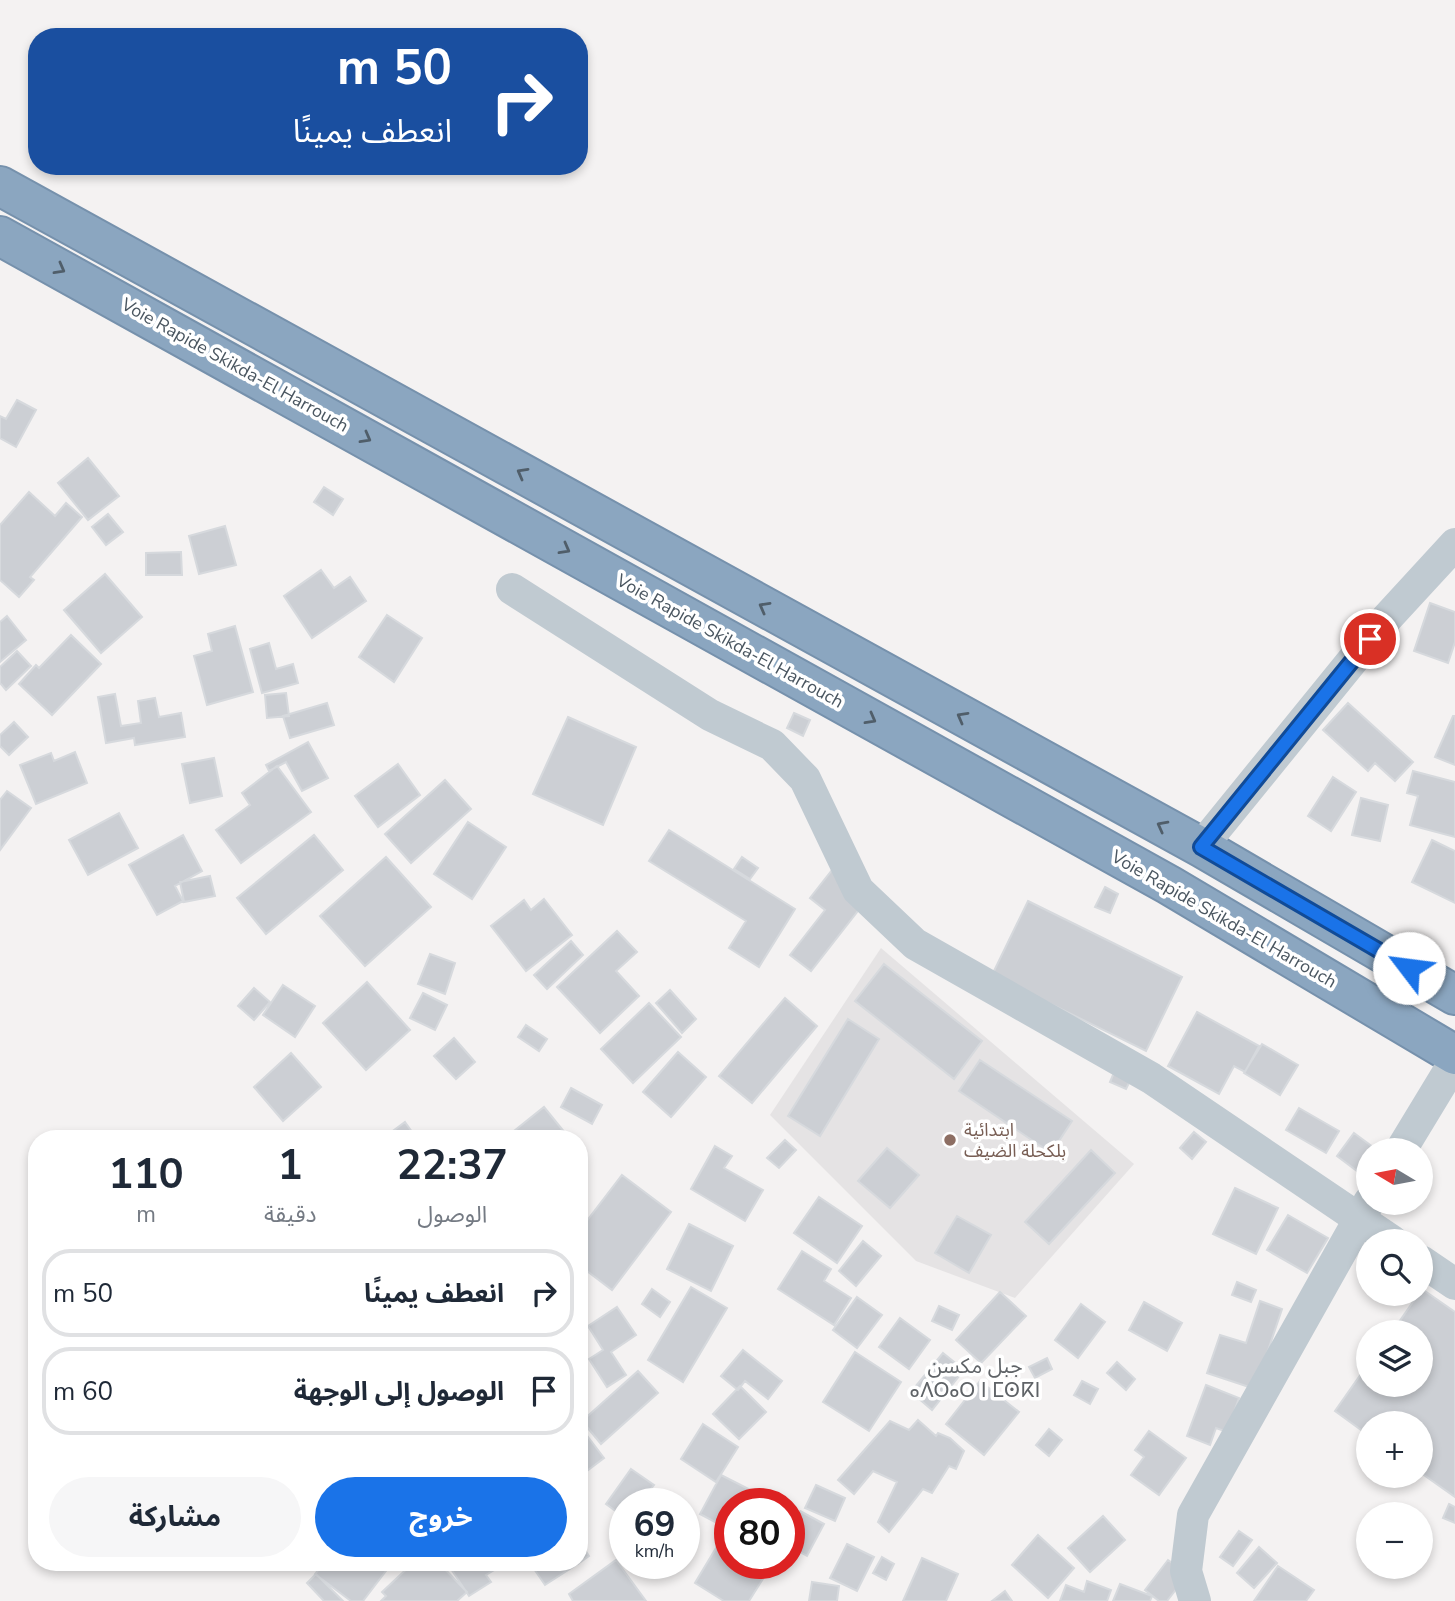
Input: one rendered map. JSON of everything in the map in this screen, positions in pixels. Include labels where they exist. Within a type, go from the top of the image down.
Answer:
[{"type":"highway","points":[[0,186],[1201,847],[1455,994]]},
{"type":"highway","name":"Voie Rapide Skikda-El Harrouch","points":[[0,236],[1169,885],[1455,1055]]},
{"type":"street","points":[[1201,847],[1387,618],[1455,544]]},
{"type":"street","points":[[512,589],[710,715],[772,745],[805,779],[858,890],[915,944],[1151,1078],[1356,1205]]},
{"type":"street","points":[[1408,1138],[1455,1061]]},
{"type":"street","points":[[1197,1599],[1186,1571],[1194,1515],[1296,1337],[1361,1215]]},
{"type":"street","points":[[1368,1215],[1381,1229]]},
{"type":"street","points":[[1433,1269],[1455,1284]]},
{"type":"shaded area","name":"ابتدائية بلكحلة الضيف","points":[[881,948],[1134,1164],[1015,1298],[916,1261],[770,1115]]},
{"type":"building","points":[[17,400],[36,410],[16,447],[0,438],[0,416],[6,419]]},
{"type":"building","points":[[88,458],[119,496],[88,520],[58,483]]},
{"type":"building","points":[[324,487],[343,499],[333,515],[314,502]]},
{"type":"building","points":[[29,492],[55,516],[66,503],[82,517],[30,577],[34,580],[19,597],[0,580],[0,525]]},
{"type":"building","points":[[108,514],[123,532],[106,545],[92,527]]},
{"type":"building","points":[[225,526],[236,565],[199,574],[189,536]]},
{"type":"building","points":[[181,552],[182,575],[146,575],[146,553]]},
{"type":"building","points":[[321,570],[334,588],[350,577],[366,601],[312,638],[284,596]]},
{"type":"building","points":[[105,574],[142,617],[101,653],[64,610]]},
{"type":"building","points":[[1430,603],[1455,612],[1455,642],[1448,663],[1414,651]]},
{"type":"building","points":[[387,615],[422,638],[394,682],[359,657]]},
{"type":"building","points":[[7,616],[26,640],[0,662],[0,622]]},
{"type":"building","points":[[235,626],[253,692],[207,705],[194,656],[212,651],[208,634]]},
{"type":"building","points":[[71,635],[101,664],[52,715],[19,684],[36,665],[39,668]]},
{"type":"building","points":[[269,643],[276,669],[293,664],[298,683],[262,693],[250,649]]},
{"type":"building","points":[[17,651],[31,666],[6,690],[0,683],[0,667]]},
{"type":"building","points":[[286,693],[289,716],[267,718],[265,695]]},
{"type":"building","points":[[115,694],[121,726],[141,723],[138,701],[155,698],[159,717],[181,713],[185,737],[135,745],[134,738],[106,743],[98,697]]},
{"type":"building","points":[[327,703],[334,725],[290,738],[283,716]]},
{"type":"building","points":[[1348,703],[1413,762],[1395,781],[1375,763],[1368,771],[1323,730]]},
{"type":"building","points":[[794,713],[810,720],[803,736],[787,728]]},
{"type":"building","points":[[1455,716],[1455,765],[1435,757]]},
{"type":"building","points":[[568,717],[636,747],[603,825],[533,794]]},
{"type":"building","points":[[14,722],[28,737],[9,755],[0,746],[0,735]]},
{"type":"building","points":[[308,742],[328,778],[302,791],[286,762],[269,771],[266,765]]},
{"type":"building","points":[[75,752],[87,783],[36,804],[20,765],[51,753],[54,761]]},
{"type":"building","points":[[214,758],[222,796],[190,803],[182,764]]},
{"type":"building","points":[[398,764],[420,795],[378,827],[355,796]]},
{"type":"building","points":[[277,766],[311,812],[241,863],[216,830],[250,805],[242,793]]},
{"type":"building","points":[[1413,771],[1455,782],[1455,837],[1410,825],[1418,796],[1407,793]]},
{"type":"building","points":[[1333,777],[1356,792],[1331,831],[1308,816]]},
{"type":"building","points":[[445,780],[471,809],[411,863],[385,834]]},
{"type":"building","points":[[7,791],[31,808],[0,850],[0,800]]},
{"type":"building","points":[[1361,798],[1388,805],[1380,841],[1352,835]]},
{"type":"building","points":[[119,813],[138,848],[88,875],[69,840]]},
{"type":"building","points":[[468,822],[506,847],[472,899],[434,874]]},
{"type":"building","points":[[669,830],[795,909],[759,967],[729,948],[746,921],[649,861]]},
{"type":"building","points":[[183,835],[202,871],[175,886],[183,901],[157,915],[129,865]]},
{"type":"building","points":[[314,835],[343,870],[266,934],[237,898]]},
{"type":"building","points":[[1432,840],[1455,851],[1455,903],[1412,882]]},
{"type":"building","points":[[386,857],[431,907],[365,966],[320,916]]},
{"type":"building","points":[[742,857],[758,868],[750,879],[734,869]]},
{"type":"building","points":[[836,865],[872,893],[811,971],[790,955],[825,910],[810,898]]},
{"type":"building","points":[[210,876],[215,896],[184,902],[180,882]]},
{"type":"building","points":[[1105,887],[1118,894],[1110,913],[1095,907]]},
{"type":"building","points":[[544,899],[572,935],[526,971],[491,926],[524,900],[531,910]]},
{"type":"building","points":[[1028,901],[1182,977],[1146,1051],[992,975]]},
{"type":"building","points":[[617,931],[637,952],[616,971],[639,996],[600,1033],[557,987]]},
{"type":"building","points":[[571,941],[583,955],[547,989],[534,975]]},
{"type":"building","points":[[430,954],[455,963],[445,994],[418,984]]},
{"type":"building","points":[[884,964],[982,1041],[954,1079],[855,1001]]},
{"type":"building","points":[[367,982],[410,1030],[366,1070],[323,1023]]},
{"type":"building","points":[[283,985],[315,1006],[295,1037],[263,1015]]},
{"type":"building","points":[[254,988],[270,1002],[254,1020],[238,1006]]},
{"type":"building","points":[[670,990],[696,1019],[682,1033],[656,1003]]},
{"type":"building","points":[[423,993],[447,1005],[435,1030],[410,1018]]},
{"type":"building","points":[[785,998],[817,1026],[752,1103],[719,1076]]},
{"type":"building","points":[[649,1003],[681,1037],[633,1083],[601,1049]]},
{"type":"building","points":[[1197,1012],[1259,1046],[1245,1072],[1234,1066],[1219,1094],[1168,1066]]},
{"type":"building","points":[[848,1019],[879,1039],[820,1136],[788,1116]]},
{"type":"building","points":[[526,1025],[547,1039],[539,1051],[518,1037]]},
{"type":"building","points":[[454,1038],[475,1062],[456,1079],[434,1056]]},
{"type":"building","points":[[1262,1044],[1298,1065],[1280,1095],[1244,1073]]},
{"type":"building","points":[[678,1052],[706,1077],[671,1117],[643,1092]]},
{"type":"building","points":[[291,1053],[321,1087],[283,1121],[254,1087]]},
{"type":"building","points":[[980,1060],[1072,1121],[1051,1153],[959,1091]]},
{"type":"building","points":[[1118,1063],[1135,1071],[1126,1089],[1110,1082]]},
{"type":"building","points":[[571,1088],[602,1105],[592,1124],[561,1107]]},
{"type":"building","points":[[544,1107],[563,1130],[515,1130]]},
{"type":"building","points":[[1299,1108],[1339,1131],[1326,1153],[1286,1130]]},
{"type":"building","points":[[405,1122],[411,1130],[394,1130]]},
{"type":"building","points":[[1194,1132],[1206,1142],[1192,1159],[1180,1148]]},
{"type":"building","points":[[1354,1133],[1361,1138],[1356,1138],[1356,1170],[1337,1156]]},
{"type":"building","points":[[785,1140],[796,1150],[779,1168],[767,1158]]},
{"type":"building","points":[[715,1146],[732,1156],[724,1168],[763,1190],[745,1221],[691,1189]]},
{"type":"building","points":[[887,1148],[919,1175],[890,1208],[858,1181]]},
{"type":"building","points":[[1091,1150],[1115,1173],[1049,1244],[1025,1222]]},
{"type":"building","points":[[622,1175],[671,1212],[612,1290],[588,1272],[588,1219]]},
{"type":"building","points":[[1235,1188],[1278,1208],[1256,1254],[1213,1234]]},
{"type":"building","points":[[819,1197],[862,1226],[837,1263],[794,1233]]},
{"type":"building","points":[[1288,1215],[1328,1238],[1307,1273],[1267,1250]]},
{"type":"building","points":[[957,1216],[991,1235],[969,1273],[935,1253]]},
{"type":"building","points":[[689,1224],[733,1246],[711,1291],[667,1269]]},
{"type":"building","points":[[863,1241],[881,1256],[856,1286],[839,1271]]},
{"type":"building","points":[[802,1251],[831,1269],[824,1281],[851,1298],[834,1325],[778,1289]]},
{"type":"building","points":[[1237,1282],[1256,1290],[1251,1302],[1232,1295]]},
{"type":"building","points":[[691,1287],[727,1308],[683,1382],[648,1360]]},
{"type":"building","points":[[652,1289],[670,1302],[660,1317],[642,1304]]},
{"type":"building","points":[[1000,1292],[1026,1316],[981,1363],[956,1340]]},
{"type":"building","points":[[857,1297],[882,1315],[857,1348],[833,1330]]},
{"type":"building","points":[[1433,1297],[1455,1312],[1455,1497],[1433,1481],[1433,1411],[1356,1411],[1356,1426],[1335,1411],[1356,1381],[1356,1397],[1433,1397],[1433,1320],[1400,1320],[1410,1306],[1433,1306]]},
{"type":"building","points":[[1260,1301],[1282,1309],[1255,1389],[1207,1373],[1220,1335],[1246,1343]]},
{"type":"building","points":[[1144,1302],[1182,1323],[1167,1351],[1129,1330]]},
{"type":"building","points":[[1081,1304],[1105,1322],[1078,1358],[1055,1340]]},
{"type":"building","points":[[939,1306],[959,1315],[952,1330],[932,1321]]},
{"type":"building","points":[[617,1307],[636,1335],[611,1352],[626,1375],[607,1387],[589,1359],[603,1350],[588,1326]]},
{"type":"building","points":[[900,1318],[930,1340],[909,1369],[879,1347]]},
{"type":"building","points":[[743,1350],[782,1381],[768,1399],[745,1381],[738,1390],[721,1376]]},
{"type":"building","points":[[855,1352],[901,1382],[869,1431],[823,1402]]},
{"type":"building","points":[[943,1353],[964,1370],[932,1410],[911,1392]]},
{"type":"building","points":[[1047,1358],[1052,1369],[1035,1378],[1029,1367]]},
{"type":"building","points":[[1117,1362],[1135,1379],[1126,1390],[1107,1373]]},
{"type":"building","points":[[638,1371],[658,1393],[601,1444],[588,1428],[588,1416]]},
{"type":"building","points":[[980,1381],[1019,1412],[984,1455],[946,1424]]},
{"type":"building","points":[[1082,1381],[1098,1389],[1090,1404],[1074,1395]]},
{"type":"building","points":[[1206,1385],[1239,1398],[1227,1432],[1216,1428],[1210,1445],[1187,1436]]},
{"type":"building","points":[[740,1386],[766,1412],[739,1439],[713,1414]]},
{"type":"building","points":[[918,1420],[936,1436],[938,1433],[950,1438],[964,1451],[956,1469],[949,1466],[932,1493],[923,1489],[889,1532],[878,1522],[897,1482],[873,1471],[854,1494],[838,1480],[890,1421],[909,1430]]},
{"type":"building","points":[[703,1424],[738,1447],[716,1482],[681,1459]]},
{"type":"building","points":[[1049,1429],[1062,1440],[1049,1456],[1036,1445]]},
{"type":"building","points":[[1149,1431],[1186,1458],[1159,1495],[1131,1475],[1144,1457],[1135,1450]]},
{"type":"building","points":[[588,1437],[604,1458],[588,1470]]},
{"type":"building","points":[[631,1469],[654,1485],[652,1488],[617,1488]]},
{"type":"building","points":[[721,1475],[746,1488],[714,1488]]},
{"type":"building","points":[[816,1485],[845,1498],[835,1521],[805,1508]]},
{"type":"building","points":[[714,1488],[714,1521],[700,1514]]},
{"type":"building","points":[[1449,1504],[1455,1507],[1455,1523],[1443,1518]]},
{"type":"building","points":[[805,1514],[824,1524],[807,1556],[805,1555]]},
{"type":"building","points":[[1103,1516],[1125,1540],[1090,1572],[1068,1548]]},
{"type":"building","points":[[1239,1531],[1252,1540],[1233,1566],[1220,1557]]},
{"type":"building","points":[[1038,1535],[1074,1568],[1048,1598],[1012,1565]]},
{"type":"building","points":[[847,1544],[874,1557],[857,1591],[830,1578]]},
{"type":"building","points":[[1259,1547],[1277,1563],[1254,1588],[1237,1573]]},
{"type":"building","points":[[714,1551],[714,1579],[763,1579],[749,1601],[724,1601],[695,1583],[700,1579]]},
{"type":"building","points":[[882,1557],[894,1564],[886,1580],[873,1573]]},
{"type":"building","points":[[922,1558],[958,1574],[946,1601],[903,1601]]},
{"type":"building","points":[[1168,1560],[1188,1574],[1167,1601],[1159,1601],[1145,1590]]},
{"type":"building","points":[[609,1565],[609,1579],[630,1579],[646,1601],[573,1601],[569,1594]]},
{"type":"building","points":[[1278,1566],[1314,1590],[1306,1601],[1254,1601]]},
{"type":"building","points":[[317,1571],[386,1571],[363,1601],[351,1601],[315,1574]]},
{"type":"building","points":[[404,1571],[447,1571],[467,1592],[457,1601],[381,1601],[386,1596],[382,1592]]},
{"type":"building","points":[[452,1571],[493,1571],[486,1575],[491,1582],[469,1596]]},
{"type":"building","points":[[535,1571],[567,1571],[545,1585]]},
{"type":"building","points":[[316,1574],[343,1601],[324,1601],[307,1583]]},
{"type":"building","points":[[1087,1581],[1111,1590],[1107,1601],[1060,1601],[1066,1585],[1084,1592]]},
{"type":"building","points":[[812,1582],[839,1586],[837,1601],[809,1601]]},
{"type":"building","points":[[1120,1584],[1152,1596],[1150,1601],[1113,1601]]},
{"type":"building","points":[[1005,1591],[1012,1601],[992,1601]]},
{"type":"place","name":"ابتدائية بلكحلة الضيف","points":[[950,1140]]},
{"type":"district","name":"جبل مكسن ⴰⴷⵔⴰⵔ ⵏ ⵎⵙⴽⵏ","points":[[975,1378]]},
{"type":"route","points":[[1370,639],[1201,847],[1409,968]]}]
